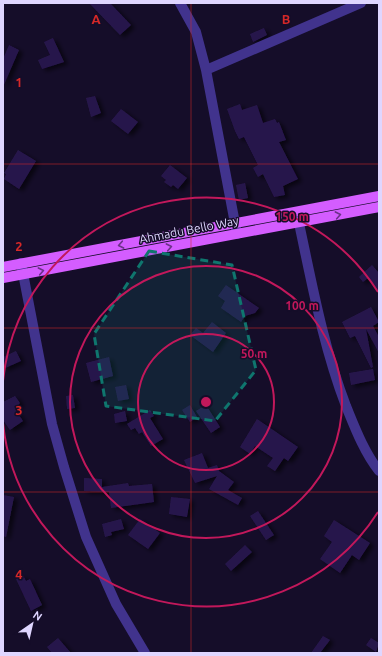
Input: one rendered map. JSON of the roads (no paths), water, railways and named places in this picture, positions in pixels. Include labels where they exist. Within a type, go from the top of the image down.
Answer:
[{"type":"main road","name":"Ahmadu Bello Way","points":[[3,278],[237,234],[379,196]]},
{"type":"main road","name":"Ahmadu Bello Way","points":[[3,267],[234,224],[379,207]]},
{"type":"street","points":[[180,3],[196,32],[206,70],[237,234]]},
{"type":"street","points":[[206,70],[361,3]]},
{"type":"street","points":[[298,217],[317,312],[336,379],[357,434],[379,471]]},
{"type":"street","points":[[22,263],[52,424],[86,537],[116,604],[145,653]]}]
